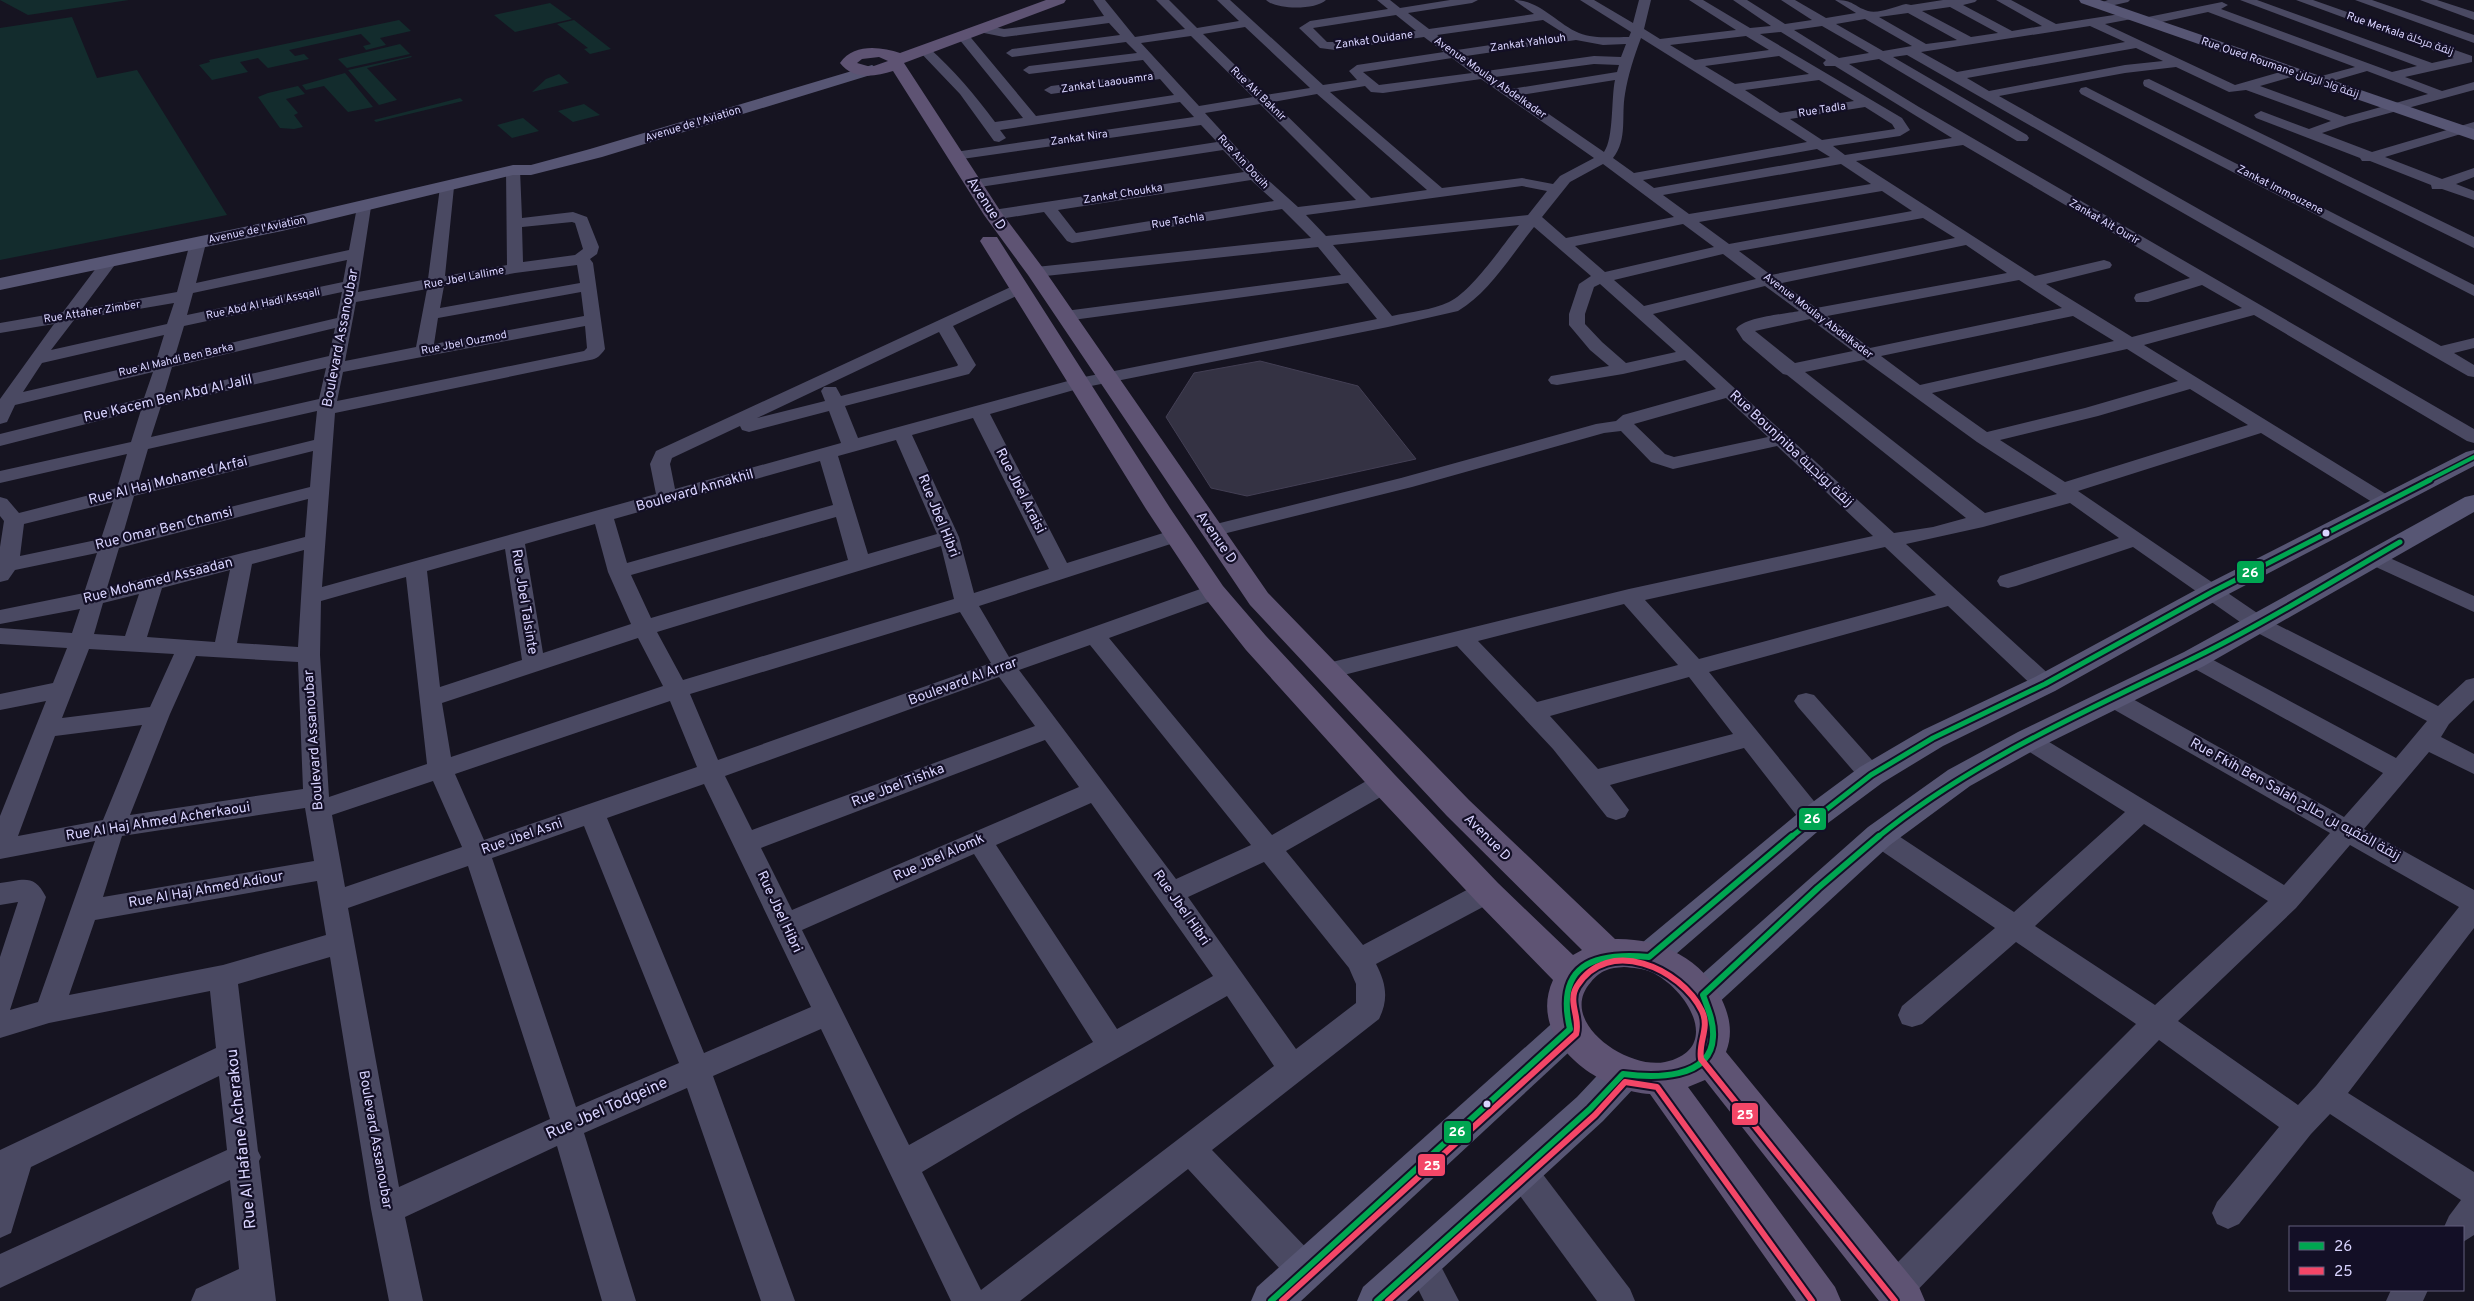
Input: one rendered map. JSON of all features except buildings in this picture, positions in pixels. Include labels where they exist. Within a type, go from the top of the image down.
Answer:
[{"type":"main road","name":"Avenue de l'Aviation","points":[[885,63],[942,34],[1037,0]]},
{"type":"main road","name":"Avenue de l'Aviation","points":[[885,63],[1059,0]]},
{"type":"main road","points":[[849,60],[858,55],[885,63]]},
{"type":"main road","name":"Avenue D","points":[[885,63],[955,156],[993,215],[1028,280],[1079,383],[1158,509],[1214,592],[1256,643],[1384,783],[1487,892],[1572,977]]},
{"type":"main road","name":"Avenue D","points":[[885,63],[1028,280],[1065,316],[1259,599],[1458,808],[1608,954]]},
{"type":"main road","points":[[1158,509],[1191,502]]},
{"type":"main road","points":[[1608,954],[1635,954],[1649,957],[1670,965],[1703,994],[1713,1022],[1714,1036],[1707,1055],[1696,1067],[1680,1076],[1661,1080],[1642,1080],[1622,1074],[1600,1063],[1583,1048],[1570,1029],[1564,1010],[1565,992],[1572,977],[1588,962],[1608,954]]},
{"type":"main road","points":[[1707,1055],[1900,1295]]},
{"type":"main road","points":[[1661,1080],[1821,1301]]},
{"type":"street","name":"Rue Ain Douih","points":[[1099,0],[1112,19],[1226,145],[1321,240],[1388,322]]},
{"type":"street","name":"Rue Aki Baknir","points":[[1162,0],[1368,203]]},
{"type":"street","points":[[1223,0],[1319,89],[1440,194]]},
{"type":"street","points":[[1272,0],[1284,5],[1320,0]]},
{"type":"street","name":"Avenue Moulay Abdelkader","points":[[1383,0],[1484,76],[1632,178],[1917,391],[1984,438],[2068,492],[2258,624],[2434,729],[2474,766]]},
{"type":"street","points":[[1398,11],[1472,0]]},
{"type":"street","points":[[1520,0],[1576,36],[1603,41],[1636,36]]},
{"type":"street","points":[[1586,0],[1636,36],[1656,43],[1733,88],[2076,310],[2386,503]]},
{"type":"street","points":[[1605,159],[1613,149],[1622,75],[1636,36],[1645,0]]},
{"type":"street","points":[[1787,0],[2022,138]]},
{"type":"street","points":[[1841,0],[1867,15],[1953,77],[2441,351],[2474,372]]},
{"type":"street","points":[[1895,0],[1966,40]]},
{"type":"street","points":[[1656,43],[1781,28],[1949,1],[1971,0]]},
{"type":"street","points":[[2002,0],[2052,27]]},
{"type":"street","name":"Rue Oued Roumane زنقة واد الرمان","points":[[2086,0],[2394,107],[2470,131]]},
{"type":"street","points":[[2101,5],[2124,0]]},
{"type":"street","points":[[2148,22],[2245,0],[2430,66]]},
{"type":"street","name":"Rue Merkala زنقة مركلة","points":[[2302,0],[2467,58],[2466,60],[2430,66]]},
{"type":"street","points":[[2361,0],[2474,39]]},
{"type":"street","points":[[2426,0],[2474,16]]},
{"type":"street","points":[[1699,3],[1736,1]]},
{"type":"street","name":"Zankat Ait Ourir","points":[[1736,1],[1970,143],[2474,437]]},
{"type":"street","points":[[1949,1],[2009,34]]},
{"type":"street","points":[[1632,178],[1820,144],[1902,132],[1902,126],[1897,121],[1744,32],[1699,3]]},
{"type":"street","points":[[2209,8],[2442,95]]},
{"type":"street","name":"Zankat Ouidane","points":[[1398,11],[1310,25],[1306,29],[1324,44],[1331,46],[1544,16]]},
{"type":"street","points":[[1803,66],[2090,28],[2133,16]]},
{"type":"street","points":[[983,29],[1004,33],[1112,19]]},
{"type":"street","points":[[1521,19],[1552,40]]},
{"type":"street","points":[[1012,53],[1193,32],[1248,23]]},
{"type":"street","points":[[1918,52],[1966,40],[2052,27],[2090,28],[2137,44],[2230,88],[2237,89],[2294,72]]},
{"type":"street","points":[[963,36],[1032,120]]},
{"type":"street","name":"Zankat Yahlouh","points":[[1366,82],[1355,71],[1361,68],[1576,36]]},
{"type":"street","points":[[1953,77],[2137,44]]},
{"type":"street","points":[[924,50],[953,76],[1006,148]]},
{"type":"street","points":[[1692,64],[1779,52]]},
{"type":"street","points":[[1029,70],[1146,56]]},
{"type":"street","name":"Avenue de l'Aviation","points":[[0,284],[198,243],[447,187],[513,170],[525,164],[680,119],[807,79],[849,60]]},
{"type":"street","points":[[1366,82],[1376,89],[1383,90],[1594,60],[1626,61]]},
{"type":"street","name":"Avenue de l'Aviation","points":[[513,170],[531,170],[596,153],[885,63]]},
{"type":"street","points":[[1986,95],[2125,69],[2176,63]]},
{"type":"street","points":[[2392,76],[2430,66]]},
{"type":"street","points":[[2319,81],[2368,67]]},
{"type":"street","name":"Zankat Laaouamra","points":[[1051,90],[1164,75]]},
{"type":"street","points":[[1508,93],[1622,75]]},
{"type":"street","points":[[1733,88],[1819,76]]},
{"type":"street","name":"Zankat Nira","points":[[955,156],[1089,136],[1200,115],[1264,99],[1366,82]]},
{"type":"street","points":[[2150,82],[2474,243]]},
{"type":"street","points":[[2246,85],[2344,121]]},
{"type":"street","points":[[2307,134],[2344,121],[2474,86]]},
{"type":"street","name":"Zankat Immouzene","points":[[2086,91],[2474,291]]},
{"type":"street","points":[[992,127],[1184,97]]},
{"type":"street","name":"Rue Tadla","points":[[1779,117],[1866,103]]},
{"type":"street","points":[[2261,115],[2364,159],[2474,196]]},
{"type":"street","points":[[2364,159],[2470,131]]},
{"type":"street","points":[[1652,193],[1844,159],[1970,143],[1999,142],[2053,133]]},
{"type":"street","points":[[1089,136],[1154,224]]},
{"type":"street","points":[[973,184],[1226,145]]},
{"type":"street","name":"Boulevard Annakhil","points":[[310,597],[1079,383],[1388,322],[1452,306],[1461,302],[1483,280],[1565,179],[1605,159]]},
{"type":"street","points":[[513,170],[515,268]]},
{"type":"street","points":[[2422,192],[2474,172]]},
{"type":"street","name":"Zankat Choukka","points":[[993,215],[1254,175]]},
{"type":"street","name":"Rue Tachla","points":[[1047,206],[1072,238],[1154,224],[1289,208],[1368,203],[1522,182],[1558,189]]},
{"type":"street","points":[[1562,244],[1687,219],[1884,186]]},
{"type":"street","points":[[424,350],[436,283],[447,187]]},
{"type":"street","name":"Boulevard Assanoubar","points":[[364,206],[348,302],[326,406],[310,597],[309,654],[317,804],[387,1209],[406,1301]]},
{"type":"street","points":[[1624,369],[1596,346],[1577,325],[1577,314],[1587,284],[1601,278],[1726,249],[1926,213]]},
{"type":"street","points":[[0,477],[326,406],[587,356],[596,349],[589,286],[584,262],[580,259],[591,251],[582,220],[573,217],[514,223]]},
{"type":"street","points":[[667,499],[660,459],[668,452],[702,438],[943,324],[1028,280],[1321,240],[1535,218]]},
{"type":"street","name":"Rue Bounjniba زنقة بونجيبة","points":[[1535,218],[1562,244],[1689,354],[1887,540],[2045,684]]},
{"type":"street","points":[[1641,312],[1770,280],[1969,240]]},
{"type":"street","points":[[0,849],[8,810],[46,729],[81,640],[108,544],[185,293],[198,243]]},
{"type":"street","name":"Rue Attaher Zimber","points":[[0,328],[65,318],[357,254]]},
{"type":"street","name":"Rue Jbel Lallime","points":[[348,302],[515,268],[580,259]]},
{"type":"street","points":[[3,408],[65,318],[109,262]]},
{"type":"street","points":[[1983,521],[1789,370],[1749,336],[1745,329],[1758,324],[2104,264]]},
{"type":"street","points":[[1065,316],[1352,278]]},
{"type":"street","points":[[2142,298],[2203,279]]},
{"type":"street","points":[[429,315],[589,286]]},
{"type":"street","name":"Rue Abd Al Hadi Assqali","points":[[36,359],[174,326],[348,302]]},
{"type":"street","name":"Rue Al Mahdi Ben Barka","points":[[3,408],[163,363],[348,302]]},
{"type":"street","points":[[1789,370],[2076,310]]},
{"type":"street","points":[[1917,391],[2130,343],[2255,310]]},
{"type":"street","name":"Rue Jbel Ouzmod","points":[[335,364],[424,350],[593,319]]},
{"type":"street","points":[[702,438],[965,368],[967,364],[943,324]]},
{"type":"street","points":[[2441,351],[2474,343]]},
{"type":"street","points":[[1557,380],[1624,369],[1689,354]]},
{"type":"street","name":"Rue Kacem Ben Abd Al Jalil","points":[[0,440],[152,402],[335,364]]},
{"type":"street","points":[[826,378],[852,447]]},
{"type":"street","points":[[1984,438],[2091,412],[2191,383]]},
{"type":"street","points":[[1625,425],[1625,421],[1630,419],[1730,392]]},
{"type":"street","name":"Rue Jbel Araisi","points":[[979,411],[1061,571]]},
{"type":"street","points":[[1625,425],[1658,458],[1672,463],[1781,440]]},
{"type":"street","points":[[1211,531],[1317,503],[1405,483],[1595,430],[1625,425]]},
{"type":"street","points":[[1328,671],[1629,596],[1887,540],[1934,533],[1983,521],[2263,426]]},
{"type":"street","name":"Rue Jbel Hibri","points":[[902,433],[949,537],[966,603],[1004,667],[1048,730],[1171,893],[1292,1068]]},
{"type":"street","name":"Rue Al Haj Mohamed Arfai","points":[[14,520],[323,443]]},
{"type":"street","points":[[828,454],[842,509],[860,564]]},
{"type":"street","points":[[1649,957],[1813,818],[1871,775],[1933,738],[2045,684],[2212,592],[2474,457]]},
{"type":"street","name":"Rue Omar Ben Chamsi","points":[[4,570],[320,490]]},
{"type":"street","points":[[1703,994],[1879,836],[1960,778],[2028,740],[2194,659],[2372,557],[2474,502]]},
{"type":"street","points":[[0,503],[14,520],[4,570]]},
{"type":"street","points":[[619,572],[842,509]]},
{"type":"street","name":"Rue Jbel Hibri","points":[[602,517],[619,572],[644,628],[677,690],[711,772],[969,1301]]},
{"type":"street","name":"Rue Al Haj Ahmed Acherkaoui","points":[[0,849],[112,828],[317,804],[440,768],[677,690],[966,603],[1176,534]]},
{"type":"street","points":[[430,699],[644,628],[949,537]]},
{"type":"street","name":"Rue Jbel Talsinte","points":[[514,539],[534,665]]},
{"type":"street","points":[[2008,581],[2136,539]]},
{"type":"street","name":"Rue Mohamed Assaadan","points":[[0,617],[92,599],[315,541]]},
{"type":"street","points":[[2372,557],[2474,605]]},
{"type":"street","points":[[225,649],[242,560]]},
{"type":"street","points":[[416,567],[430,699],[440,768],[477,852],[567,1126],[618,1301]]},
{"type":"street","points":[[134,643],[153,583]]},
{"type":"street","name":"Boulevard Al Arrar","points":[[711,772],[1214,592]]},
{"type":"street","points":[[1629,596],[1693,667],[1813,818]]},
{"type":"street","points":[[1533,712],[1951,598]]},
{"type":"street","points":[[993,1301],[1369,1010],[1373,998],[1372,987],[1359,960],[1094,635]]},
{"type":"street","points":[[0,636],[309,654]]},
{"type":"street","points":[[1462,638],[1533,712],[1594,780],[1616,810]]},
{"type":"street","points":[[48,1011],[86,911],[112,828],[158,714],[189,647]]},
{"type":"street","points":[[2194,659],[2400,771]]},
{"type":"street","points":[[1900,1295],[2158,1022],[2288,900],[2349,831],[2434,729],[2474,686]]},
{"type":"street","points":[[0,702],[62,689]]},
{"type":"street","name":"Rue Fkih Ben Salah زنقة الفقيه بن صالح","points":[[2114,699],[2474,903]]},
{"type":"street","points":[[1806,701],[1871,775]]},
{"type":"street","points":[[46,729],[158,714]]},
{"type":"street","name":"Rue Jbel Tishka","points":[[747,843],[1048,730]]},
{"type":"street","points":[[1594,780],[1749,738]]},
{"type":"street","points":[[2028,740],[2288,900]]},
{"type":"street","name":"Rue Jbel Asni","points":[[333,902],[711,772]]},
{"type":"street","points":[[1171,893],[1268,849],[1384,783]]},
{"type":"street","name":"Rue Jbel Alomk","points":[[785,925],[1094,790]]},
{"type":"street","points":[[1912,1015],[2014,928],[2142,811]]},
{"type":"street","points":[[592,813],[696,1070],[778,1301]]},
{"type":"street","points":[[1879,836],[2014,928],[2158,1022],[2300,1124]]},
{"type":"street","points":[[979,840],[1044,938],[1112,1047]]},
{"type":"street","name":"Rue Al Haj Ahmed Adiour","points":[[86,911],[327,869]]},
{"type":"street","points":[[0,894],[28,890],[33,898],[0,1001]]},
{"type":"street","points":[[1359,960],[1487,892]]},
{"type":"street","points":[[2228,1213],[2300,1124],[2327,1096],[2474,908]]},
{"type":"street","points":[[0,1025],[48,1011],[223,977],[341,942]]},
{"type":"street","name":"Rue Al Hafane Acherakou","points":[[223,977],[245,1157],[258,1289]]},
{"type":"street","points":[[903,1166],[1010,1103],[1231,980]]},
{"type":"street","name":"Rue Jbel Todgeine","points":[[387,1209],[567,1126],[829,1012]]},
{"type":"street","points":[[1271,1301],[1570,1029]]},
{"type":"street","points":[[0,1222],[9,1162],[232,1055]]},
{"type":"street","points":[[1377,1301],[1590,1109],[1622,1074]]},
{"type":"street","points":[[2327,1096],[2474,1190]]},
{"type":"street","points":[[1189,1148],[1305,1271]]},
{"type":"street","points":[[0,1271],[245,1157]]},
{"type":"street","points":[[1521,1171],[1618,1301]]},
{"type":"street","points":[[2461,1226],[2474,1209]]},
{"type":"street","points":[[1420,1261],[1442,1301]]},
{"type":"street","points":[[208,1301],[258,1289]]},
{"type":"green space","points":[[0,0],[129,0],[28,15]]},
{"type":"green space","points":[[550,3],[572,19],[515,32],[494,15]]},
{"type":"green space","points":[[72,17],[97,78],[137,70],[227,215],[0,260],[0,28]]},
{"type":"green space","points":[[399,20],[411,31],[380,38],[386,45],[366,50],[363,46],[371,44],[361,34],[289,50],[295,56],[304,54],[309,59],[268,68],[258,58],[240,62],[248,72],[212,80],[199,65],[210,62],[209,60]]},
{"type":"green space","points":[[574,20],[611,49],[590,54],[584,49],[588,48],[557,24]]},
{"type":"green space","points":[[400,44],[410,54],[347,68],[338,59]]},
{"type":"green space","points":[[411,56],[367,68],[397,100],[379,105],[348,70]]},
{"type":"green space","points":[[345,73],[373,107],[348,112],[324,86],[306,90],[302,85]]},
{"type":"green space","points":[[559,74],[569,83],[532,92],[546,79]]},
{"type":"green space","points":[[298,86],[305,94],[286,99],[298,113],[294,115],[303,127],[294,129],[280,128],[258,97]]},
{"type":"green space","points":[[460,98],[463,101],[376,122],[374,120]]},
{"type":"green space","points":[[584,104],[600,115],[573,122],[558,111]]},
{"type":"green space","points":[[523,118],[539,131],[512,138],[497,125]]},
{"type":"transit line","name":"26","points":[[1271,1301],[1570,1029],[1565,1008],[1566,991],[1572,978],[1582,968],[1596,960],[1612,956],[1649,957],[1813,818],[1871,775],[1933,738],[2045,684],[2212,592],[2474,457]]},
{"type":"transit line","name":"26","points":[[1377,1301],[1590,1109],[1623,1074],[1645,1077],[1665,1076],[1683,1072],[1698,1064],[1708,1053],[1713,1038],[1712,1018],[1703,995],[1842,866],[1902,818],[1937,793],[1986,763],[2218,646],[2400,542]]},
{"type":"transit line","name":"25","points":[[1282,1301],[1576,1034],[1577,1024],[1573,1000],[1577,986],[1590,971],[1606,962],[1624,960],[1643,963],[1662,971],[1679,982],[1693,995],[1705,1019],[1701,1059],[1895,1301]]},
{"type":"transit line","name":"25","points":[[1388,1301],[1595,1115],[1625,1082],[1657,1087],[1812,1301]]}]
